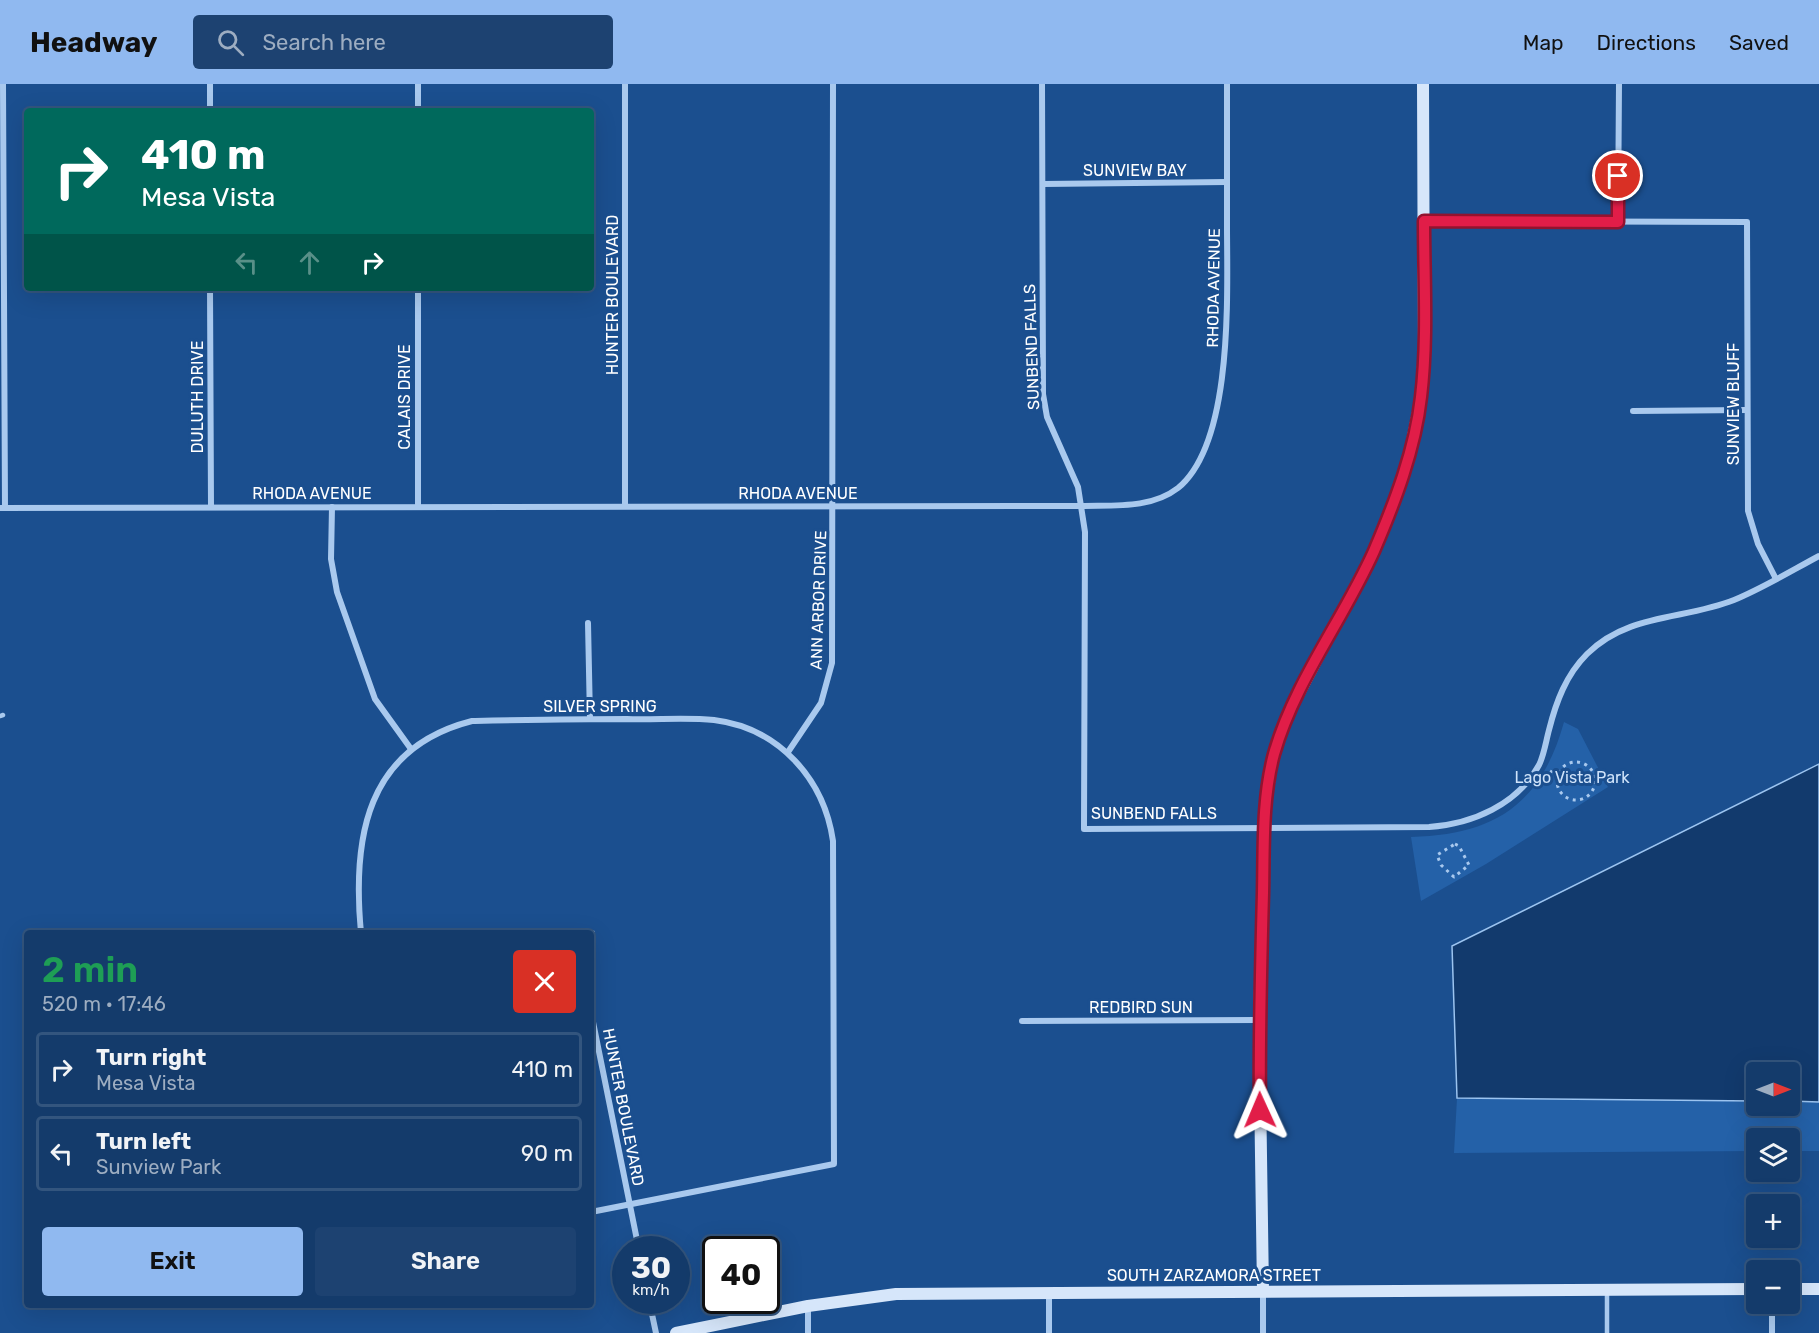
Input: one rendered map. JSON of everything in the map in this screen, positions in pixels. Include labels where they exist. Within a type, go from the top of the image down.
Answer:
[{"type":"street","points":[[2,508],[3,84]]},
{"type":"street","points":[[210,84],[210,108]]},
{"type":"street","points":[[418,84],[418,108]]},
{"type":"street","name":"HUNTER BOULEVARD","points":[[625,84],[626,506]]},
{"type":"street","name":"ANN ARBOR DRIVE","points":[[788,752],[815,715],[830,677],[833,650],[833,84]]},
{"type":"street","name":"SUNBEND FALLS","points":[[1042,84],[1043,394],[1047,417],[1077,487],[1085,532],[1084,829],[1265,826],[1429,827],[1467,821],[1494,809],[1513,795],[1539,765],[1563,689],[1575,668],[1605,638],[1641,621],[1703,610],[1734,600],[1819,556]]},
{"type":"street","name":"RHODA AVENUE","points":[[2,508],[1081,506],[1134,505],[1158,499],[1178,488],[1201,453],[1217,408],[1225,357],[1227,84]]},
{"type":"street","points":[[1263,1333],[1259,1020],[1265,826],[1273,758],[1288,714],[1373,553],[1400,487],[1409,456],[1421,398],[1424,349],[1423,84]]},
{"type":"street","points":[[1424,221],[1618,222],[1619,84]]},
{"type":"street","name":"SUNVIEW BAY","points":[[1042,184],[1227,182]]},
{"type":"street","name":"SUNVIEW BLUFF","points":[[1618,222],[1747,222],[1748,511],[1758,544],[1776,579]]},
{"type":"street","name":"DULUTH DRIVE","points":[[210,291],[211,507]]},
{"type":"street","name":"CALAIS DRIVE","points":[[418,291],[418,507]]},
{"type":"street","points":[[1633,411],[1747,410]]},
{"type":"street","points":[[332,507],[331,559],[337,592],[375,699],[411,748],[380,785],[364,825],[359,885],[361,930]]},
{"type":"street","points":[[588,623],[590,719]]},
{"type":"street","name":"SILVER SPRING","points":[[411,748],[442,731],[472,721],[590,719],[720,721],[754,731],[788,752]]},
{"type":"street","points":[[594,1211],[834,1164],[834,841],[828,813],[816,787],[788,752]]},
{"type":"street","name":"REDBIRD SUN","points":[[1022,1021],[1259,1020]]},
{"type":"street","name":"HUNTER BOULEVARD","points":[[594,1027],[636,1236]]},
{"type":"street","name":"SOUTH ZARZAMORA STREET","points":[[676,1333],[807,1306],[896,1294],[1746,1288]]},
{"type":"street","points":[[1800,1288],[1819,1289]]},
{"type":"street","points":[[1048,1292],[1049,1333]]},
{"type":"street","points":[[807,1306],[808,1333]]},
{"type":"street","points":[[653,1314],[656,1333]]},
{"type":"street","points":[[1772,1314],[1772,1333]]},
{"type":"lane","points":[[1606,1289],[1607,1333]]},
{"type":"path","points":[[1584,762],[1591,768],[1595,787],[1589,795],[1571,798],[1559,792],[1558,776],[1570,764],[1584,762]]},
{"type":"path","points":[[1550,771],[1558,776]]},
{"type":"path","points":[[1453,842],[1459,846],[1469,861],[1469,865],[1454,877],[1441,865],[1437,855],[1453,842]]},
{"type":"green space","name":"Lago Vista Park","points":[[1564,722],[1578,729],[1608,787],[1486,864],[1421,901],[1411,837],[1467,830],[1490,822],[1510,810],[1542,775],[1554,751]]},
{"type":"green space","points":[[1457,1098],[1746,1101],[1746,1116],[1800,1116],[1800,1101],[1819,1102],[1819,1151],[1800,1151],[1800,1128],[1746,1128],[1746,1151],[1454,1153]]},
{"type":"shaded area","points":[[1819,764],[1819,1102],[1800,1101],[1800,1062],[1746,1062],[1746,1101],[1457,1098],[1452,946]]},
{"type":"route","points":[[1260,1110],[1259,1020],[1265,826],[1266,801],[1273,758],[1288,714],[1300,688],[1373,553],[1400,487],[1409,456],[1421,398],[1424,366],[1424,221],[1618,222],[1618,176]]}]
